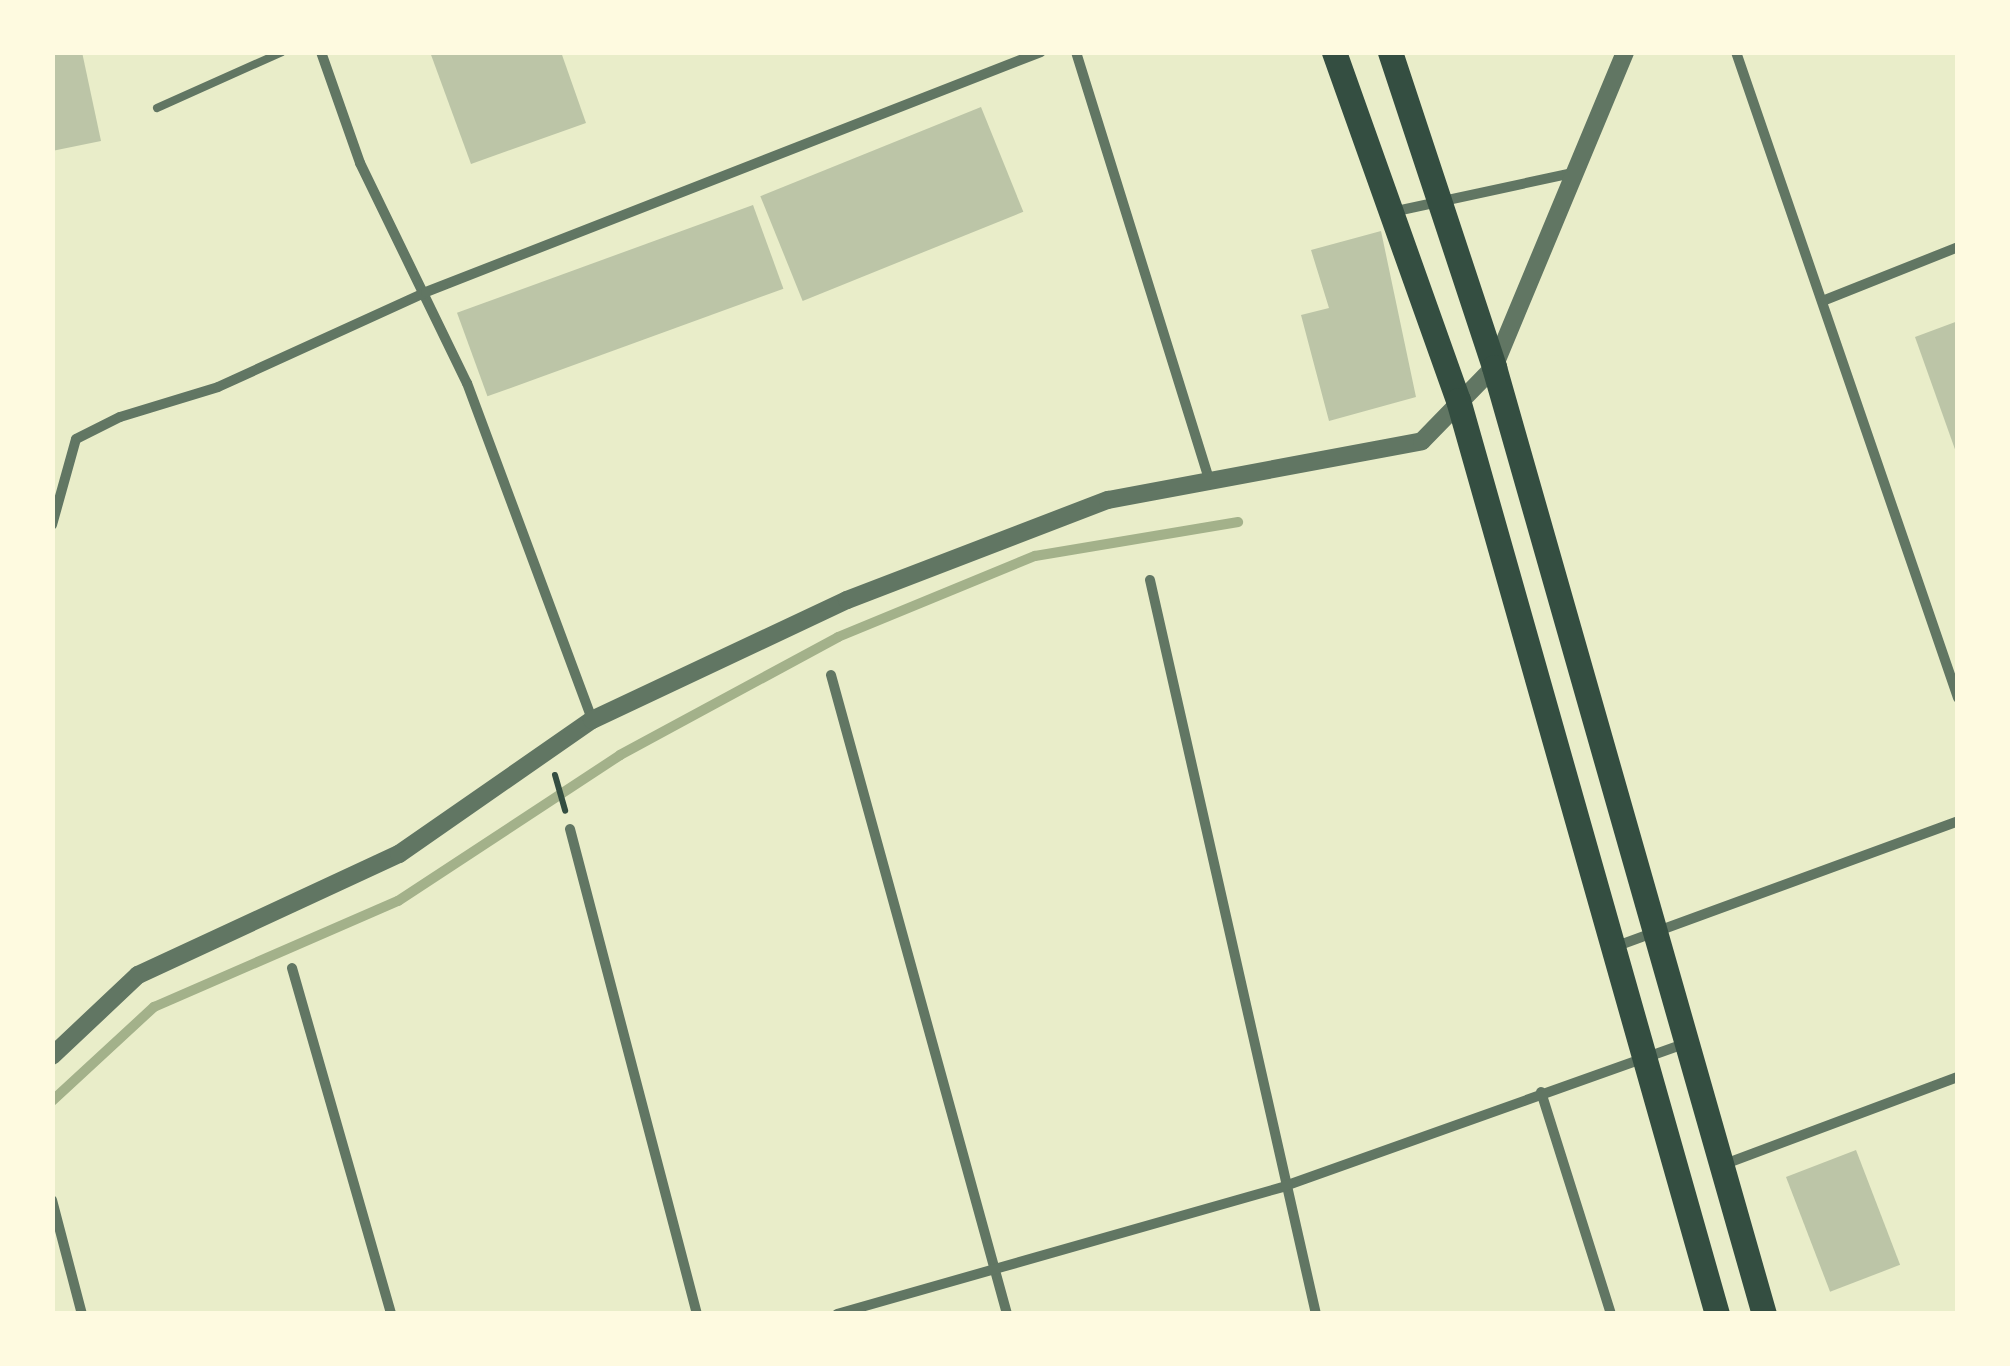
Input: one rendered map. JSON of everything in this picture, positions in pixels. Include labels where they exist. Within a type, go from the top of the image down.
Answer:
[{"type":"main road","points":[[1334,52],[1458,400],[1618,946],[1717,1314]]},
{"type":"main road","points":[[1390,52],[1494,367],[1651,938],[1687,1043],[1764,1314]]},
{"type":"street","points":[[321,52],[360,163],[426,292],[592,720]]},
{"type":"street","points":[[52,524],[76,440],[218,387],[426,292],[1041,52]]},
{"type":"street","points":[[1076,52],[1208,475]]},
{"type":"street","points":[[52,1056],[138,975],[400,854],[592,720],[967,552],[1208,475],[1422,441],[1494,367],[1625,52]]},
{"type":"street","points":[[1736,52],[1825,300],[1958,698]]},
{"type":"street","points":[[1392,212],[1572,173]]},
{"type":"street","points":[[1825,300],[1958,247]]},
{"type":"street","points":[[1150,580],[1316,1314]]},
{"type":"street","points":[[831,675],[1007,1314]]},
{"type":"street","points":[[1618,946],[1651,938],[1958,821]]},
{"type":"street","points":[[570,829],[696,1314]]},
{"type":"street","points":[[292,968],[391,1314]]},
{"type":"street","points":[[837,1314],[1285,1186],[1646,1054],[1687,1043]]},
{"type":"street","points":[[1721,1166],[1958,1076]]},
{"type":"street","points":[[1542,1092],[1611,1314]]},
{"type":"street","points":[[52,1200],[82,1314]]},
{"type":"lane","points":[[157,108],[282,52]]},
{"type":"path","points":[[556,778],[565,811]]},
{"type":"building","points":[[52,52],[82,52],[101,141],[52,151]]},
{"type":"building","points":[[430,52],[561,52],[586,123],[471,164]]},
{"type":"building","points":[[981,107],[1023,212],[803,301],[760,196]]},
{"type":"building","points":[[753,205],[783,289],[487,396],[457,313]]},
{"type":"building","points":[[1381,231],[1416,397],[1329,421],[1301,315],[1329,308],[1311,250]]},
{"type":"building","points":[[1958,321],[1958,455],[1957,455],[1915,337]]},
{"type":"building","points":[[1856,1150],[1900,1265],[1830,1292],[1786,1177]]},
{"type":"waterway","points":[[52,1101],[154,1007],[398,901],[620,755],[838,637],[1035,556],[1238,522]]}]
